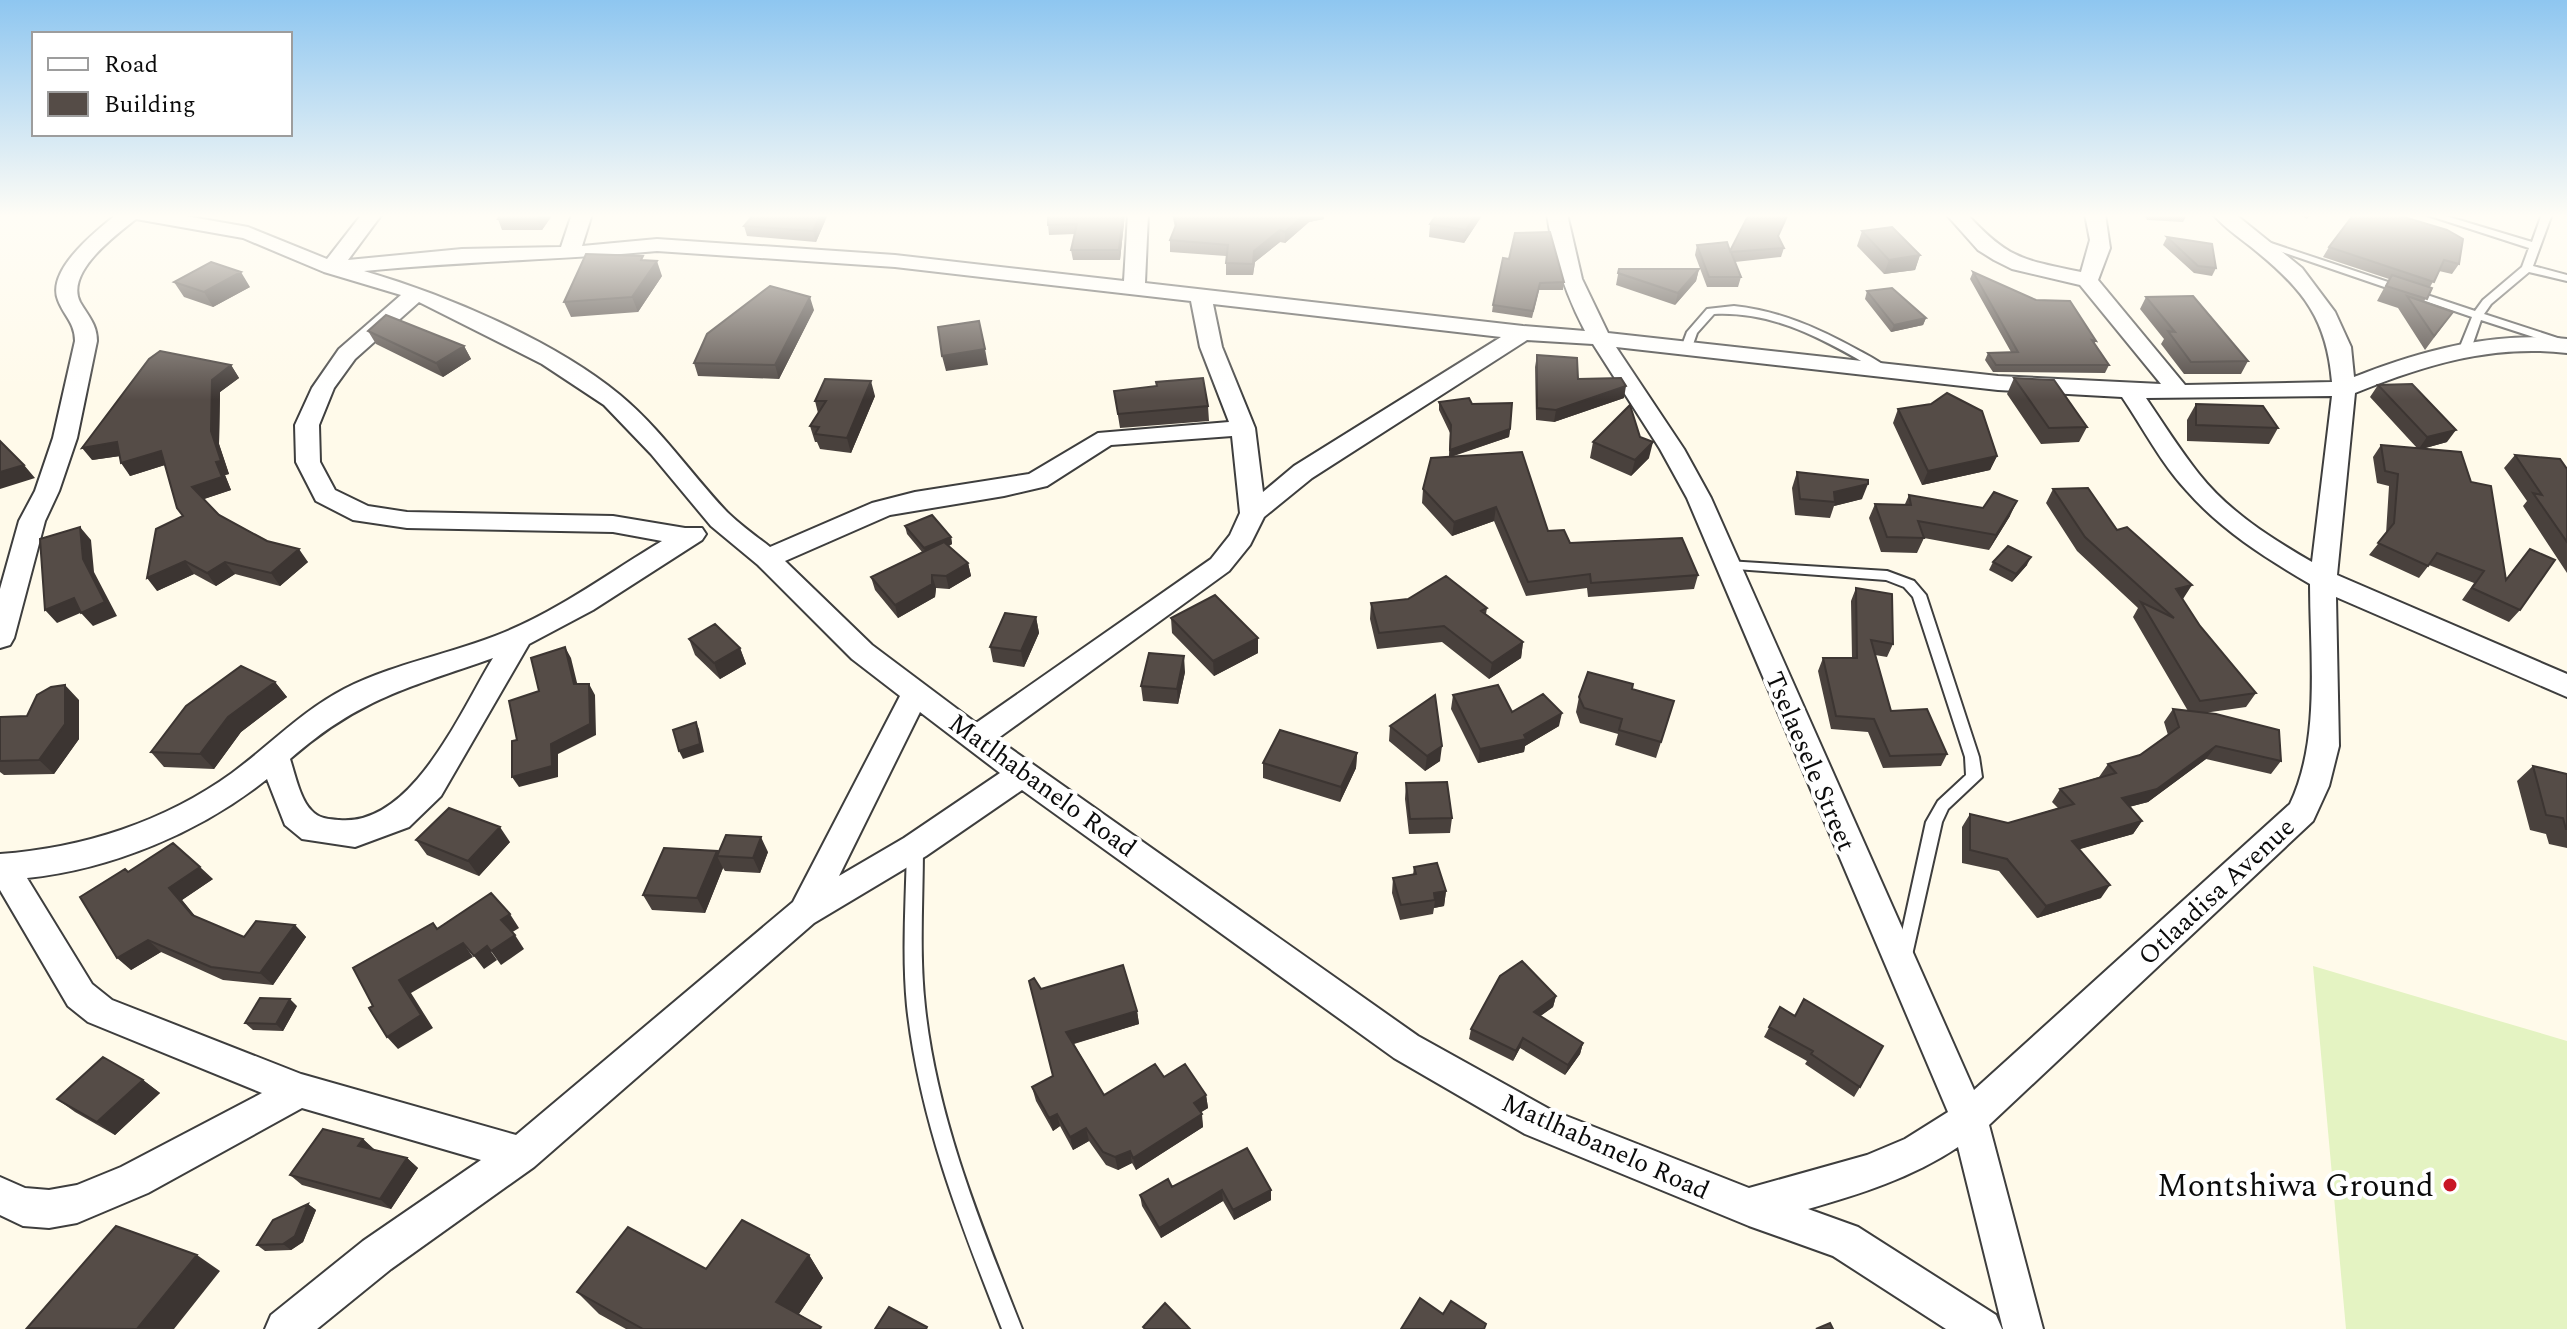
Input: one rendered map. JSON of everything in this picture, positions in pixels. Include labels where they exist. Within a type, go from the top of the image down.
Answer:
[{"type":"street","points":[[0,638],[32,521],[47,491],[65,438],[86,341],[87,326],[67,295],[69,276]]},
{"type":"street","name":"Matlhabanelo Road","points":[[358,276],[416,293],[456,310],[550,359],[612,400],[660,449],[720,520],[767,559],[862,652],[1022,774],[1406,1047],[1538,1122],[1749,1207],[1844,1241],[1982,1329]]},
{"type":"street","points":[[1028,276],[1998,383],[2129,391],[2344,389],[2394,369],[2465,349],[2497,344],[2567,346]]},
{"type":"street","points":[[1134,288],[1135,276]]},
{"type":"street","name":"Tselaesele Street","points":[[1573,276],[1598,338],[1673,451],[1699,498],[1969,1119],[2023,1329]]},
{"type":"street","points":[[2069,276],[2087,280],[2178,391]]},
{"type":"street","points":[[2087,280],[2089,276]]},
{"type":"street","name":"Otlaadisa Avenue","points":[[1749,1207],[1869,1173],[1918,1152],[1969,1119],[2302,812],[2314,786],[2324,746],[2323,580],[2344,389],[2340,347],[2324,312],[2298,276]]},
{"type":"street","points":[[416,293],[347,354],[323,388],[307,425],[308,462],[325,495],[362,514],[407,520],[613,524],[689,537]]},
{"type":"street","points":[[1201,296],[1211,347],[1243,428],[1253,513]]},
{"type":"street","points":[[976,738],[1220,565],[1241,539],[1253,513],[1303,472],[1523,333]]},
{"type":"street","points":[[2129,391],[2168,452],[2222,513],[2265,546],[2323,580],[2567,686]]},
{"type":"street","points":[[767,559],[894,505],[943,495],[996,490],[1041,479],[1106,438],[1243,428]]},
{"type":"street","points":[[521,1154],[300,1091],[100,1011],[80,995],[2,868],[78,858],[126,844],[227,792],[338,705],[519,638],[720,520]]},
{"type":"street","points":[[274,757],[296,816],[313,830],[355,834],[398,818],[430,788],[519,638]]},
{"type":"street","points":[[803,913],[916,692]]},
{"type":"street","points":[[285,1329],[377,1255],[521,1154],[803,913],[915,847],[1022,774]]},
{"type":"street","points":[[0,1196],[9,1203],[36,1210],[72,1205],[98,1196],[300,1091]]},
{"type":"lane","points":[[2362,276],[2567,346]]},
{"type":"lane","points":[[2465,349],[2478,314],[2516,276]]},
{"type":"lane","points":[[1687,348],[1692,332],[1711,311],[1749,310],[1796,323],[1884,370]]},
{"type":"lane","points":[[1727,565],[1887,576],[1909,584],[1919,595],[1972,757],[1974,777],[1943,805],[1934,822],[1902,969]]},
{"type":"lane","points":[[915,847],[916,1006],[934,1108],[969,1220],[1012,1329]]},
{"type":"green space","name":"Montshiwa Ground","points":[[2313,966],[2567,1041],[2567,1329],[2346,1329]]},
{"type":"building","points":[[185,276],[234,276],[204,292],[174,282]]},
{"type":"building","points":[[576,276],[647,276],[632,297],[564,302]]},
{"type":"building","points":[[1499,276],[1562,276],[1564,282],[1540,283],[1533,311],[1493,305]]},
{"type":"building","points":[[1627,276],[1693,276],[1678,293]]},
{"type":"building","points":[[1975,276],[1982,276],[2036,300],[2070,301],[2109,365],[1996,365],[1988,353],[2018,352]]},
{"type":"building","points":[[2391,276],[2395,276],[2432,288],[2427,299],[2386,286]]},
{"type":"building","points":[[2416,276],[2437,276],[2434,282]]},
{"type":"building","points":[[770,286],[810,297],[775,365],[694,363],[707,334]]},
{"type":"building","points":[[1892,288],[1926,318],[1894,325],[1867,291]]},
{"type":"building","points":[[2193,296],[2248,361],[2191,362],[2168,331],[2175,332],[2146,297]]},
{"type":"building","points":[[2407,296],[2453,312],[2434,336]]},
{"type":"building","points":[[386,315],[464,346],[436,363],[368,331]]},
{"type":"building","points":[[979,321],[985,349],[942,356],[938,327]]},
{"type":"building","points":[[160,351],[231,365],[212,380],[211,431],[221,461],[216,462],[222,477],[192,487],[219,515],[267,541],[299,549],[271,573],[225,562],[207,573],[185,561],[147,578],[156,529],[183,516],[177,508],[161,451],[121,463],[117,442],[82,448],[149,359]]},
{"type":"building","points":[[1537,355],[1577,358],[1578,379],[1621,378],[1626,386],[1556,410],[1537,408]]},
{"type":"building","points":[[1203,378],[1208,406],[1118,414],[1114,391],[1157,386],[1156,382]]},
{"type":"building","points":[[2014,378],[2054,380],[2087,427],[2049,428]]},
{"type":"building","points":[[825,379],[871,381],[847,438],[815,434],[819,427],[810,426],[826,401],[815,401]]},
{"type":"building","points":[[2412,384],[2456,430],[2427,437],[2378,385]]},
{"type":"building","points":[[1947,393],[1982,411],[1997,456],[1928,471],[1898,409],[1931,404]]},
{"type":"building","points":[[1469,398],[1472,404],[1512,403],[1510,429],[1450,450],[1451,425],[1439,402]]},
{"type":"building","points":[[2196,404],[2263,406],[2278,428],[2196,425]]},
{"type":"building","points":[[1630,405],[1640,437],[1653,442],[1635,460],[1593,442]]},
{"type":"building","points":[[0,441],[24,465],[0,472]]},
{"type":"building","points":[[2381,445],[2461,452],[2471,482],[2491,486],[2506,580],[2530,549],[2555,560],[2520,610],[2472,588],[2484,571],[2437,553],[2428,566],[2378,543],[2394,523],[2398,474],[2385,471]]},
{"type":"building","points":[[1522,452],[1548,531],[1564,530],[1570,543],[1682,538],[1698,575],[1591,583],[1590,574],[1528,582],[1496,507],[1454,522],[1423,489],[1431,458]]},
{"type":"building","points":[[2515,455],[2560,459],[2567,469],[2567,542],[2533,493],[2542,495]]},
{"type":"building","points":[[1797,472],[1868,480],[1868,484],[1834,492],[1835,502],[1800,499]]},
{"type":"building","points":[[2088,488],[2117,530],[2127,527],[2192,585],[2176,589],[2200,626],[2256,693],[2200,701],[2141,602],[2174,618],[2085,537],[2053,489]]},
{"type":"building","points":[[1994,492],[2017,501],[1996,535],[1918,521],[1924,538],[1887,537],[1875,504],[1911,505],[1909,495],[1983,508]]},
{"type":"building","points":[[932,515],[951,537],[924,548],[905,526]]},
{"type":"building","points":[[80,527],[83,559],[105,602],[81,613],[74,598],[45,610],[40,539]]},
{"type":"building","points":[[944,542],[968,563],[946,576],[932,575],[932,584],[895,605],[871,577]]},
{"type":"building","points":[[2008,546],[2031,557],[2016,574],[1993,562]]},
{"type":"building","points":[[1446,576],[1487,608],[1481,611],[1523,642],[1492,663],[1444,626],[1379,633],[1371,603],[1408,599]]},
{"type":"building","points":[[1856,588],[1892,594],[1893,644],[1871,640],[1891,711],[1927,709],[1947,754],[1890,756],[1874,719],[1836,716],[1823,658],[1857,658]]},
{"type":"building","points":[[1215,595],[1258,638],[1213,661],[1171,618]]},
{"type":"building","points":[[1005,613],[1036,617],[1021,651],[990,647]]},
{"type":"building","points":[[715,624],[740,648],[714,663],[689,639]]},
{"type":"building","points":[[565,647],[574,684],[589,684],[590,724],[551,744],[552,766],[512,777],[512,741],[517,740],[509,701],[539,691],[531,658]]},
{"type":"building","points":[[1149,653],[1184,656],[1177,689],[1141,686]]},
{"type":"building","points":[[241,666],[275,682],[228,717],[200,754],[151,752],[186,706]]},
{"type":"building","points":[[1588,672],[1633,684],[1632,689],[1674,701],[1661,742],[1619,730],[1622,719],[1584,708],[1579,697]]},
{"type":"building","points":[[65,685],[65,724],[39,760],[0,761],[0,717],[27,716],[37,695],[51,687]]},
{"type":"building","points":[[1498,685],[1512,712],[1543,694],[1562,713],[1524,735],[1526,739],[1480,749],[1453,695]]},
{"type":"building","points":[[1435,695],[1442,746],[1427,756],[1390,726]]},
{"type":"building","points":[[2173,709],[2216,714],[2279,730],[2281,761],[2216,746],[2157,789],[2122,798],[2142,821],[2072,841],[2110,885],[2046,906],[2007,859],[1970,850],[1970,814],[2008,823],[2074,804],[2060,789],[2116,773],[2108,764],[2140,755],[2179,727]]},
{"type":"building","points":[[696,722],[700,744],[679,751],[673,730]]},
{"type":"building","points":[[1280,730],[1357,753],[1341,787],[1263,763]]},
{"type":"building","points":[[2533,766],[2567,774],[2567,829],[2563,818],[2546,815]]},
{"type":"building","points":[[1447,782],[1452,818],[1410,819],[1406,783]]},
{"type":"building","points":[[449,808],[500,827],[468,861],[416,840]]},
{"type":"building","points":[[726,835],[761,837],[753,858],[717,856]]},
{"type":"building","points":[[173,843],[200,867],[169,888],[192,915],[244,937],[256,921],[295,925],[260,973],[211,967],[148,940],[117,958],[80,897],[125,869],[128,872]]},
{"type":"building","points":[[664,848],[717,851],[697,898],[643,895]]},
{"type":"building","points":[[1437,863],[1446,891],[1434,893],[1435,900],[1401,905],[1393,878],[1416,874],[1414,867]]},
{"type":"building","points":[[491,893],[510,914],[501,920],[515,935],[491,951],[487,946],[474,956],[463,943],[399,980],[421,1015],[387,1037],[369,1008],[373,1006],[353,968],[433,923],[437,929]]},
{"type":"building","points":[[1522,961],[1556,996],[1534,1012],[1583,1043],[1568,1065],[1523,1038],[1516,1051],[1471,1029],[1500,976]]},
{"type":"building","points":[[1123,965],[1137,1011],[1066,1032],[1104,1095],[1155,1064],[1164,1077],[1185,1064],[1206,1095],[1194,1103],[1202,1114],[1133,1158],[1130,1151],[1115,1157],[1103,1152],[1086,1128],[1070,1137],[1057,1114],[1049,1118],[1032,1087],[1053,1076],[1029,981],[1034,978],[1041,989]]},
{"type":"building","points":[[260,998],[290,999],[276,1024],[245,1023]]},
{"type":"building","points":[[1804,999],[1883,1046],[1860,1087],[1811,1054],[1813,1051],[1769,1027],[1780,1007],[1795,1016]]},
{"type":"building","points":[[103,1057],[143,1080],[97,1122],[57,1099]]},
{"type":"building","points":[[323,1129],[363,1139],[358,1146],[407,1158],[380,1199],[290,1175]]},
{"type":"building","points":[[1247,1148],[1271,1190],[1233,1210],[1222,1190],[1159,1228],[1140,1195],[1168,1179],[1172,1187]]},
{"type":"building","points":[[308,1204],[295,1236],[283,1244],[257,1245],[273,1220]]},
{"type":"building","points":[[742,1220],[809,1255],[776,1302],[821,1327],[819,1329],[643,1329],[577,1292],[628,1227],[706,1269]]},
{"type":"building","points":[[116,1226],[197,1255],[137,1329],[27,1328]]},
{"type":"building","points":[[1420,1298],[1443,1314],[1451,1301],[1486,1324],[1484,1329],[1401,1329]]},
{"type":"building","points":[[1165,1303],[1190,1329],[1143,1327]]},
{"type":"building","points":[[889,1307],[927,1327],[926,1329],[875,1329]]},
{"type":"building","points":[[1830,1323],[1833,1329],[1816,1329]]},
{"type":"place","name":"Montshiwa Ground","points":[[2450,1185]]}]
